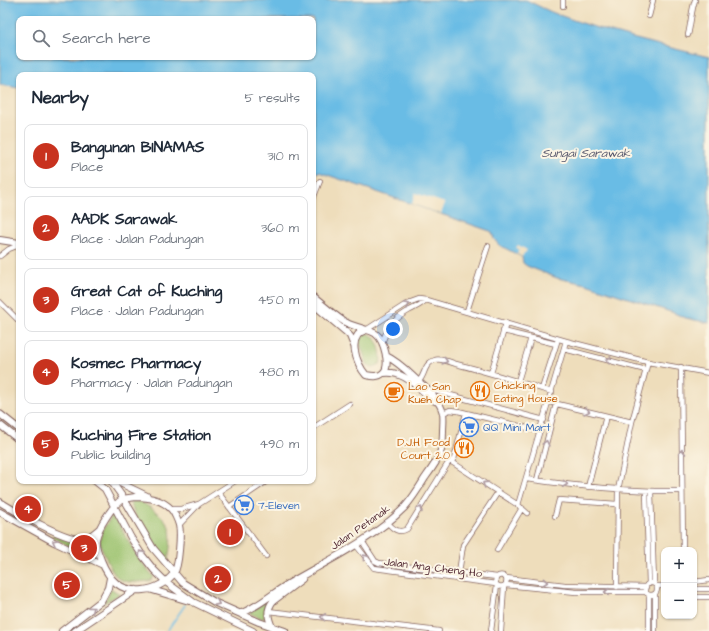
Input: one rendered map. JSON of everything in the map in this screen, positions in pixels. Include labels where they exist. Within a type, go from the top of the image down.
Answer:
[{"type":"main road","points":[[0,240],[16,243]]},
{"type":"main road","points":[[316,299],[346,323],[377,334],[382,343],[388,363],[384,372],[380,376],[366,375],[360,366],[350,336],[316,307]]},
{"type":"main road","points":[[354,346],[354,341],[358,333],[366,330]]},
{"type":"main road","name":"Jalan Petanak","points":[[242,614],[276,592],[356,545],[387,522],[405,507],[441,455],[444,439],[443,413],[438,403],[428,389],[386,356]]},
{"type":"main road","name":"Jalan Petanak","points":[[384,372],[396,372],[403,376],[424,394],[438,403]]},
{"type":"main road","points":[[0,414],[16,427]]},
{"type":"main road","points":[[0,425],[16,438]]},
{"type":"main road","points":[[99,484],[105,489],[114,508],[142,555],[166,582],[193,602]]},
{"type":"main road","points":[[114,484],[153,548],[183,583],[216,603],[272,627],[286,631]]},
{"type":"main road","points":[[99,529],[96,539],[96,546],[103,565],[110,578],[124,589],[149,589],[166,582],[175,572],[178,563],[180,525],[171,509],[160,502],[122,484]]},
{"type":"main road","points":[[0,502],[22,515],[81,540],[91,536],[99,529],[118,503],[124,499],[148,497]]},
{"type":"main road","points":[[0,512],[54,542],[103,565]]},
{"type":"main road","name":"Jalan Petanak","points":[[268,611],[273,601],[287,592],[309,573]]},
{"type":"main road","points":[[62,631],[101,601],[108,588],[110,578]]},
{"type":"main road","points":[[149,589],[193,602],[253,631]]},
{"type":"main road","points":[[75,631],[136,590]]},
{"type":"main road","points":[[268,611],[268,619],[272,627]]},
{"type":"street","points":[[563,0],[563,6]]},
{"type":"street","points":[[649,16],[654,0]]},
{"type":"street","points":[[688,35],[692,20],[691,12],[695,0]]},
{"type":"street","points":[[316,191],[320,181]]},
{"type":"street","points":[[0,256],[16,246]]},
{"type":"street","points":[[467,311],[488,246]]},
{"type":"street","points":[[366,330],[408,303],[419,299],[467,311],[566,341],[648,362],[709,373]]},
{"type":"street","points":[[382,343],[387,330],[395,320],[411,309],[420,306],[426,300]]},
{"type":"street","points":[[0,302],[16,318]]},
{"type":"street","points":[[491,373],[506,323]]},
{"type":"street","points":[[503,331],[556,344]]},
{"type":"street","points":[[518,381],[531,338]]},
{"type":"street","points":[[542,389],[558,338]]},
{"type":"street","points":[[497,550],[520,507],[526,479],[566,341]]},
{"type":"street","points":[[564,349],[646,370]]},
{"type":"street","points":[[419,381],[422,378],[425,366],[437,359],[491,373],[552,392]]},
{"type":"street","points":[[617,587],[618,490],[632,422],[648,362]]},
{"type":"street","points":[[681,367],[683,547]]},
{"type":"street","points":[[428,389],[544,420]]},
{"type":"street","points":[[549,402],[632,422]]},
{"type":"street","points":[[316,426],[350,404]]},
{"type":"street","points":[[537,480],[556,404]]},
{"type":"street","points":[[443,413],[450,410],[540,431]]},
{"type":"street","points":[[387,522],[393,529],[400,531],[407,529],[452,462],[466,413]]},
{"type":"street","points":[[588,487],[606,416]]},
{"type":"street","points":[[441,455],[527,513]]},
{"type":"street","points":[[526,479],[618,490],[648,492],[682,491]]},
{"type":"street","points":[[180,525],[199,504],[230,484]]},
{"type":"street","points":[[229,507],[263,484]]},
{"type":"street","points":[[218,492],[266,556]]},
{"type":"street","points":[[460,573],[463,545],[498,492]]},
{"type":"street","points":[[648,492],[651,589],[655,631]]},
{"type":"street","points":[[554,516],[559,500],[617,504]]},
{"type":"street","points":[[171,509],[181,509],[199,504]]},
{"type":"street","name":"Jalan Ang Cheng Ho","points":[[362,541],[375,561],[378,563],[497,577]]},
{"type":"street","name":"Jalan Ang Cheng Ho","points":[[356,545],[374,568],[496,584]]},
{"type":"street","points":[[491,631],[497,577],[501,576],[506,578],[565,585],[661,590]]},
{"type":"street","points":[[501,631],[506,578]]},
{"type":"street","points":[[697,582],[709,580]]},
{"type":"street","points":[[496,584],[500,587],[505,585],[576,592],[651,589],[661,587]]},
{"type":"street","points":[[649,631],[651,589]]},
{"type":"street","points":[[697,589],[709,589]]},
{"type":"street","points":[[697,597],[709,597]]},
{"type":"street","points":[[268,611],[439,631]]},
{"type":"green space","points":[[365,333],[373,336],[376,340],[381,355],[380,364],[372,368],[367,364],[360,344],[361,337]]},
{"type":"green space","points":[[137,501],[145,504],[163,517],[170,529],[171,542],[168,564],[138,522],[130,502]]},
{"type":"green space","points":[[114,513],[141,562],[154,577],[150,581],[128,582],[122,580],[118,578],[110,567],[101,547],[100,537]]},
{"type":"green space","points":[[53,535],[80,541],[89,539],[90,552],[93,558],[52,537]]},
{"type":"green space","points":[[110,588],[120,594],[102,604],[108,596]]},
{"type":"green space","points":[[266,601],[264,619],[249,613]]},
{"type":"water","name":"Sungai Sarawak","points":[[0,0],[526,0],[555,13],[615,33],[709,57],[709,323],[686,318],[586,284],[557,278],[527,266],[523,263],[522,257],[499,245],[490,231],[319,172],[316,172],[316,72],[16,72],[16,88],[0,85]]},
{"type":"pier","points":[[415,193],[445,203],[441,214],[412,204]]},
{"type":"pier","points":[[518,245],[527,250],[522,257],[517,254],[519,250],[516,248]]},
{"type":"waterway","points":[[167,631],[185,605]]},
{"type":"place","name":"Chicking Eating House","points":[[480,391]]},
{"type":"place","name":"Lao San Kueh Chap","points":[[394,392]]},
{"type":"place","name":"QQ Mini Mart","points":[[469,427]]},
{"type":"place","name":"D.J.H Food Court 2.0","points":[[464,448]]},
{"type":"place","name":"7-Eleven","points":[[244,505]]},
{"type":"place","name":"Kosmec Pharmacy","points":[[28,509]]},
{"type":"place","name":"Bangunan BINAMAS","points":[[230,532]]},
{"type":"place","name":"Great Cat of Kuching","points":[[84,548]]},
{"type":"place","name":"AADK Sarawak","points":[[218,579]]},
{"type":"place","name":"Kuching Fire Station","points":[[67,585]]}]
